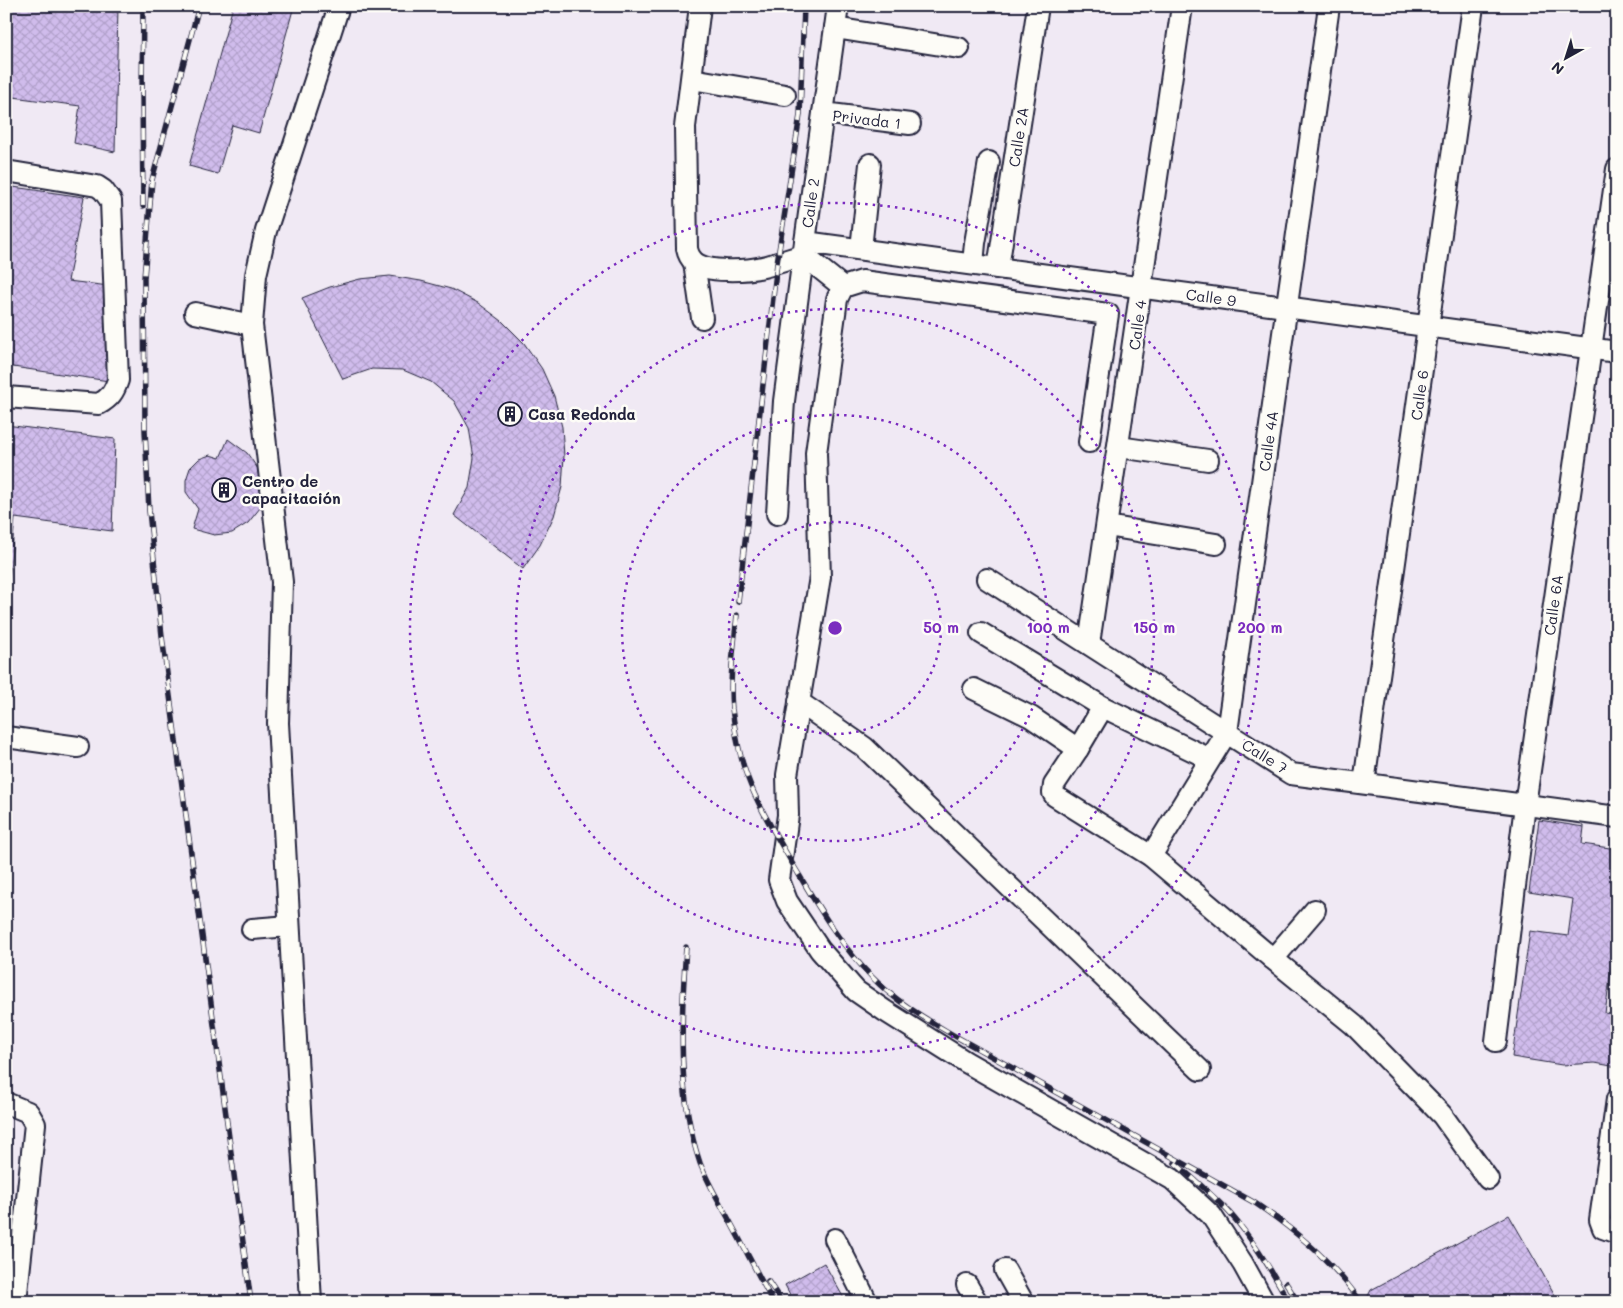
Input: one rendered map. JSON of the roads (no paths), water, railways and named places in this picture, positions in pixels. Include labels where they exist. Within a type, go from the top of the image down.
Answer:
[{"type":"street","points":[[311,1302],[278,723],[282,582],[252,325],[256,275],[266,231],[339,6]]},
{"type":"street","points":[[700,6],[685,128],[687,249],[689,256],[694,262],[707,268],[726,270],[761,268],[804,248],[843,286]]},
{"type":"street","name":"Calle 2","points":[[777,514],[784,401],[838,6]]},
{"type":"street","name":"Calle 2A","points":[[998,268],[1038,6]]},
{"type":"street","name":"Calle 4","points":[[1090,644],[1182,6]]},
{"type":"street","name":"Calle 4A","points":[[1152,856],[1227,732],[1329,6]]},
{"type":"street","name":"Calle 6","points":[[1364,784],[1473,6]]},
{"type":"street","points":[[835,28],[958,48]]},
{"type":"street","points":[[692,79],[785,95]]},
{"type":"street","name":"Privada 1","points":[[823,113],[910,124]]},
{"type":"street","points":[[973,264],[989,162]]},
{"type":"street","points":[[861,249],[870,164]]},
{"type":"street","name":"Calle 6A","points":[[1496,1041],[1525,805],[1617,169]]},
{"type":"street","points":[[6,170],[97,186],[109,195],[112,201],[118,380],[114,391],[108,399],[99,404],[6,397]]},
{"type":"street","name":"Calle 9","points":[[804,248],[861,249],[1617,352]]},
{"type":"street","points":[[694,262],[702,318]]},
{"type":"street","points":[[843,286],[862,281],[1108,314]]},
{"type":"street","points":[[1089,442],[1113,284]]},
{"type":"street","points":[[843,286],[837,299],[816,453],[820,577],[787,775],[788,815],[779,880],[787,900],[820,950],[856,991],[966,1062],[1172,1179],[1211,1215],[1243,1264],[1264,1302]]},
{"type":"street","points":[[195,313],[252,325]]},
{"type":"street","points":[[1119,448],[1208,460]]},
{"type":"street","points":[[1107,526],[1216,544]]},
{"type":"street","name":"Calle 7","points":[[987,578],[1291,774],[1617,817]]},
{"type":"street","points":[[981,633],[1103,707],[1210,759]]},
{"type":"street","points":[[974,689],[1031,717],[1078,749]]},
{"type":"street","points":[[799,702],[864,747],[1200,1070]]},
{"type":"street","points":[[1103,707],[1054,785],[1053,793],[1055,796],[1152,856],[1354,1025],[1442,1115],[1488,1179]]},
{"type":"street","points":[[6,737],[78,747]]},
{"type":"street","points":[[1273,959],[1315,910]]},
{"type":"street","points":[[252,929],[289,926]]},
{"type":"street","points":[[1617,1099],[1600,1220],[1603,1228],[1617,1233]]},
{"type":"street","points":[[6,1103],[28,1112],[35,1124],[16,1302]]},
{"type":"street","points":[[835,1239],[867,1302]]},
{"type":"street","points":[[1005,1270],[1023,1302]]},
{"type":"railway","points":[[143,6],[143,206]]},
{"type":"railway","points":[[199,6],[152,180],[144,278],[145,430],[149,511],[162,636],[251,1302]]},
{"type":"railway","points":[[738,602],[777,263],[800,115],[804,6]]},
{"type":"railway","points":[[737,615],[732,662],[731,697],[738,743],[747,776],[756,798],[810,893],[829,923],[860,964],[881,986],[912,1010],[933,1023],[1255,1203],[1284,1224],[1326,1260],[1361,1302]]},
{"type":"railway","points":[[686,947],[682,1056],[687,1111],[693,1137],[700,1163],[709,1183],[773,1302]]},
{"type":"railway","points":[[1175,1163],[1213,1196],[1234,1218],[1264,1259],[1289,1302]]},
{"type":"railway","points":[[768,1281],[782,1302]]},
{"type":"railway","points":[[1286,1283],[1298,1302]]},
{"type":"place","name":"Casa Redonda","points":[[510,414]]},
{"type":"place","name":"Centro de capacitación","points":[[224,490]]}]
